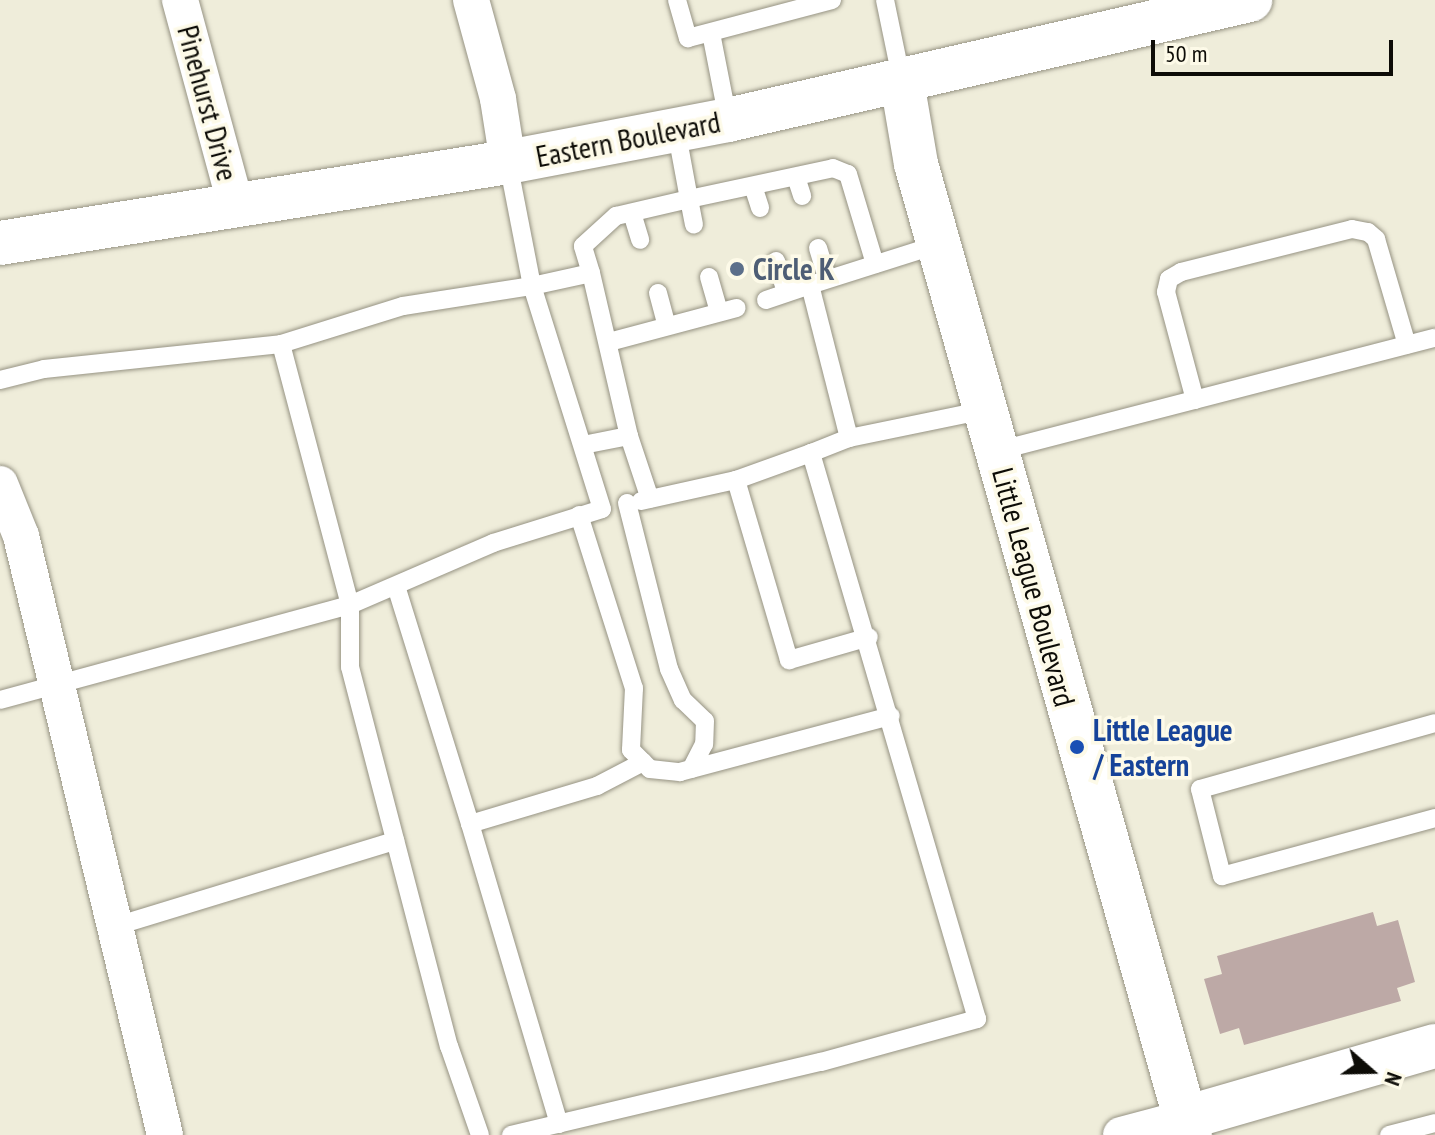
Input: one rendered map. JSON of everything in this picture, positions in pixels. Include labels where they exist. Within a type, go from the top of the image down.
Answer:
[{"type":"street","name":"Pinehurst Drive","points":[[180,0],[236,206]]},
{"type":"street","points":[[471,0],[498,99],[508,162]]},
{"type":"street","name":"Eastern Boulevard","points":[[0,243],[508,162],[728,120],[902,82],[1207,6],[1250,0]]},
{"type":"street","name":"Little League Boulevard","points":[[902,82],[916,164],[1188,1126]]},
{"type":"street","points":[[0,484],[21,536],[165,1135]]},
{"type":"street","points":[[1121,1135],[1188,1126],[1435,1046]]},
{"type":"lane","points":[[677,0],[688,38],[832,0]]},
{"type":"lane","points":[[885,0],[902,82]]},
{"type":"lane","points":[[711,33],[728,120]]},
{"type":"lane","points":[[676,129],[694,225]]},
{"type":"lane","points":[[508,162],[532,286],[602,509]]},
{"type":"lane","points":[[650,499],[629,436],[609,342],[583,246],[616,216],[833,168],[848,174],[875,264]]},
{"type":"lane","points":[[796,177],[802,196]]},
{"type":"lane","points":[[753,186],[760,208]]},
{"type":"lane","points":[[632,213],[640,240]]},
{"type":"lane","points":[[1195,400],[1166,292],[1169,279],[1181,272],[1352,229],[1368,232],[1376,239],[1407,345]]},
{"type":"lane","points":[[766,300],[939,244]]},
{"type":"lane","points":[[818,248],[819,282],[849,438]]},
{"type":"lane","points":[[776,261],[786,292]]},
{"type":"lane","points":[[0,380],[44,369],[281,344],[403,306],[532,286],[591,273]]},
{"type":"lane","points":[[609,342],[728,310],[709,277]]},
{"type":"lane","points":[[658,293],[667,326]]},
{"type":"lane","points":[[997,451],[1435,338]]},
{"type":"lane","points":[[281,344],[350,605],[350,667],[449,1046],[480,1135]]},
{"type":"lane","points":[[0,700],[350,605],[493,543],[579,515],[736,480],[849,438],[985,410]]},
{"type":"lane","points":[[583,445],[629,436]]},
{"type":"lane","points":[[511,1135],[821,1062],[977,1019],[869,637],[811,453]]},
{"type":"lane","points":[[736,480],[789,660],[869,637]]},
{"type":"lane","points":[[627,503],[669,669],[683,700],[705,721],[704,744],[691,769]]},
{"type":"lane","points":[[579,515],[634,688],[631,750],[650,769],[691,769],[891,716]]},
{"type":"lane","points":[[396,586],[559,1124]]},
{"type":"lane","points":[[1435,723],[1200,789],[1222,876],[1435,818]]},
{"type":"lane","points":[[470,824],[597,786],[643,762]]},
{"type":"lane","points":[[113,927],[395,841]]},
{"type":"lane","points":[[1389,1135],[1435,1123]]},
{"type":"building","points":[[1373,912],[1377,926],[1398,920],[1415,982],[1397,988],[1401,1001],[1244,1045],[1239,1028],[1220,1034],[1204,979],[1222,974],[1217,956]]},
{"type":"place","name":"Circle K","points":[[737,269]]},
{"type":"place","name":"Little League / Eastern","points":[[1077,747]]}]
